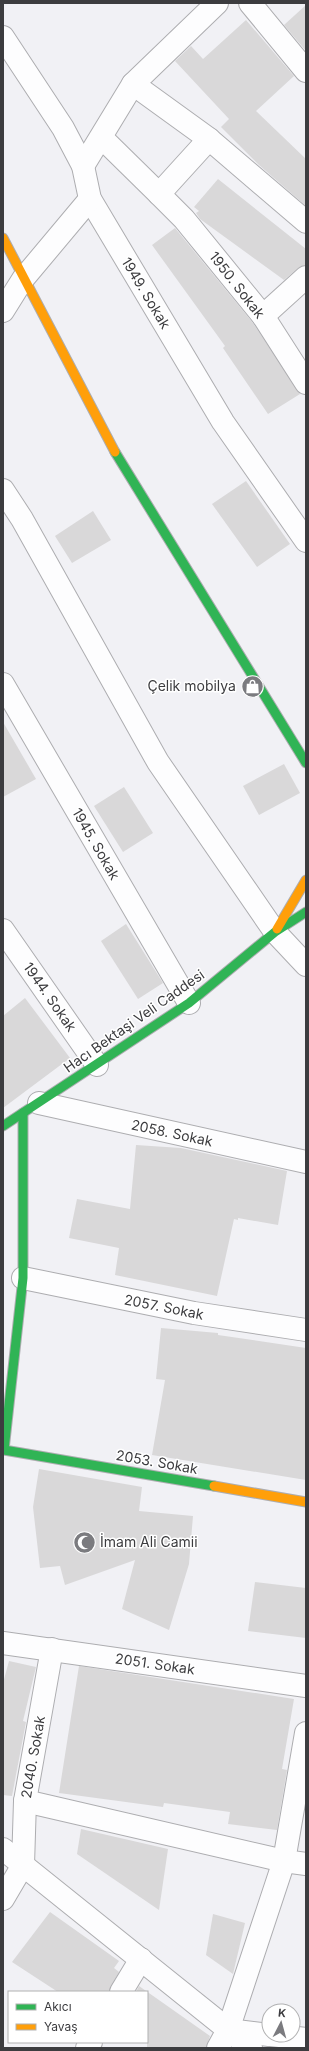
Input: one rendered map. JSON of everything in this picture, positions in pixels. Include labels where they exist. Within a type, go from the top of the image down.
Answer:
[{"type":"street","points":[[83,166],[102,138],[133,84],[217,3]]},
{"type":"street","points":[[250,3],[306,71]]},
{"type":"street","name":"1949. Sokak","points":[[3,37],[64,128],[83,166],[90,199],[223,422],[306,541]]},
{"type":"street","points":[[133,84],[209,139],[306,222]]},
{"type":"street","name":"1950. Sokak","points":[[102,138],[184,219],[262,316],[306,383]]},
{"type":"street","points":[[159,194],[209,139]]},
{"type":"street","points":[[3,311],[23,279],[90,199]]},
{"type":"street","points":[[3,238],[23,279],[123,467],[306,763]]},
{"type":"street","points":[[262,316],[306,277]]},
{"type":"street","points":[[3,490],[22,519],[158,762],[275,932],[306,965]]},
{"type":"street","name":"1945. Sokak","points":[[3,684],[189,1003]]},
{"type":"street","name":"Hacı Bektaşi Veli Caddesi","points":[[275,932],[306,880]]},
{"type":"street","name":"Hacı Bektaşi Veli Caddesi","points":[[15,1117],[97,1065],[189,1003],[275,932],[306,912]]},
{"type":"street","name":"1944. Sokak","points":[[3,930],[97,1065]]},
{"type":"street","points":[[4,1450],[23,1278],[15,1117]]},
{"type":"street","name":"2058. Sokak","points":[[15,1117],[306,1162]]},
{"type":"street","name":"2057. Sokak","points":[[23,1278],[194,1313],[306,1330]]},
{"type":"street","name":"2053. Sokak","points":[[4,1450],[306,1502]]},
{"type":"street","name":"2051. Sokak","points":[[3,1643],[306,1686]]},
{"type":"street","name":"2040. Sokak","points":[[23,1865],[25,1801],[52,1649]]},
{"type":"street","points":[[223,2039],[284,1861],[306,1733]]},
{"type":"street","points":[[25,1801],[284,1861],[306,1864]]},
{"type":"street","points":[[3,1849],[141,1960],[223,2039],[251,2048]]},
{"type":"street","points":[[3,1899],[23,1865]]},
{"type":"street","points":[[122,1991],[141,1960]]},
{"type":"street","points":[[223,2039],[261,2036]]},
{"type":"building","points":[[306,5],[306,51],[284,25]]},
{"type":"building","points":[[246,20],[294,76],[256,111],[306,159],[306,206],[259,165],[221,127],[229,119],[175,61],[191,46],[203,59]]},
{"type":"building","points":[[218,179],[306,249],[306,265],[298,268],[284,280],[200,219],[196,213],[199,211],[194,207]]},
{"type":"building","points":[[175,228],[253,323],[300,394],[268,414],[223,348],[225,346],[152,245]]},
{"type":"building","points":[[246,481],[290,544],[257,567],[212,504]]},
{"type":"building","points":[[93,511],[111,540],[72,563],[55,536]]},
{"type":"building","points":[[3,722],[36,779],[3,797]]},
{"type":"building","points":[[284,764],[300,793],[259,815],[243,786]]},
{"type":"building","points":[[124,787],[153,833],[123,852],[94,806]]},
{"type":"building","points":[[126,924],[163,983],[138,999],[101,941]]},
{"type":"building","points":[[25,998],[70,1058],[3,1108],[3,1016]]},
{"type":"building","points":[[136,1145],[181,1148],[287,1171],[278,1225],[238,1218],[238,1220],[234,1219],[217,1296],[115,1275],[119,1248],[69,1238],[77,1199],[130,1209]]},
{"type":"building","points":[[161,1328],[218,1333],[218,1335],[306,1348],[306,1480],[152,1455],[165,1380],[156,1379]]},
{"type":"building","points":[[39,1469],[142,1487],[139,1511],[193,1516],[189,1564],[169,1630],[122,1609],[135,1560],[65,1585],[60,1566],[40,1568],[33,1507]]},
{"type":"building","points":[[255,1582],[306,1588],[306,1638],[248,1631]]},
{"type":"building","points":[[9,1661],[36,1667],[23,1721],[26,1722],[12,1796],[3,1795],[3,1683]]},
{"type":"building","points":[[79,1666],[294,1699],[282,1769],[287,1770],[277,1830],[228,1824],[230,1812],[164,1803],[163,1807],[59,1793]]},
{"type":"building","points":[[81,1829],[168,1849],[159,1910],[77,1854]]},
{"type":"building","points":[[50,1912],[119,1961],[114,1968],[119,1972],[110,1991],[56,1991],[12,1962]]},
{"type":"building","points":[[213,1914],[245,1923],[233,1974],[206,1955]]},
{"type":"building","points":[[139,1986],[146,1991],[136,1991]]},
{"type":"building","points":[[148,1992],[210,2036],[206,2048],[147,2048]]},
{"type":"traffic: fast","points":[[115,452],[306,763]]},
{"type":"traffic: fast","points":[[3,1126],[189,1003],[275,932],[306,912]]},
{"type":"traffic: fast","points":[[23,1113],[23,1278],[4,1450],[214,1486]]},
{"type":"traffic: slow","points":[[3,238],[115,452]]},
{"type":"traffic: slow","points":[[277,929],[306,880]]},
{"type":"traffic: slow","points":[[214,1486],[306,1502]]},
{"type":"place","name":"Çelik mobilya","points":[[252,686]]},
{"type":"place","name":"İmam Ali Camii","points":[[85,1542]]}]
